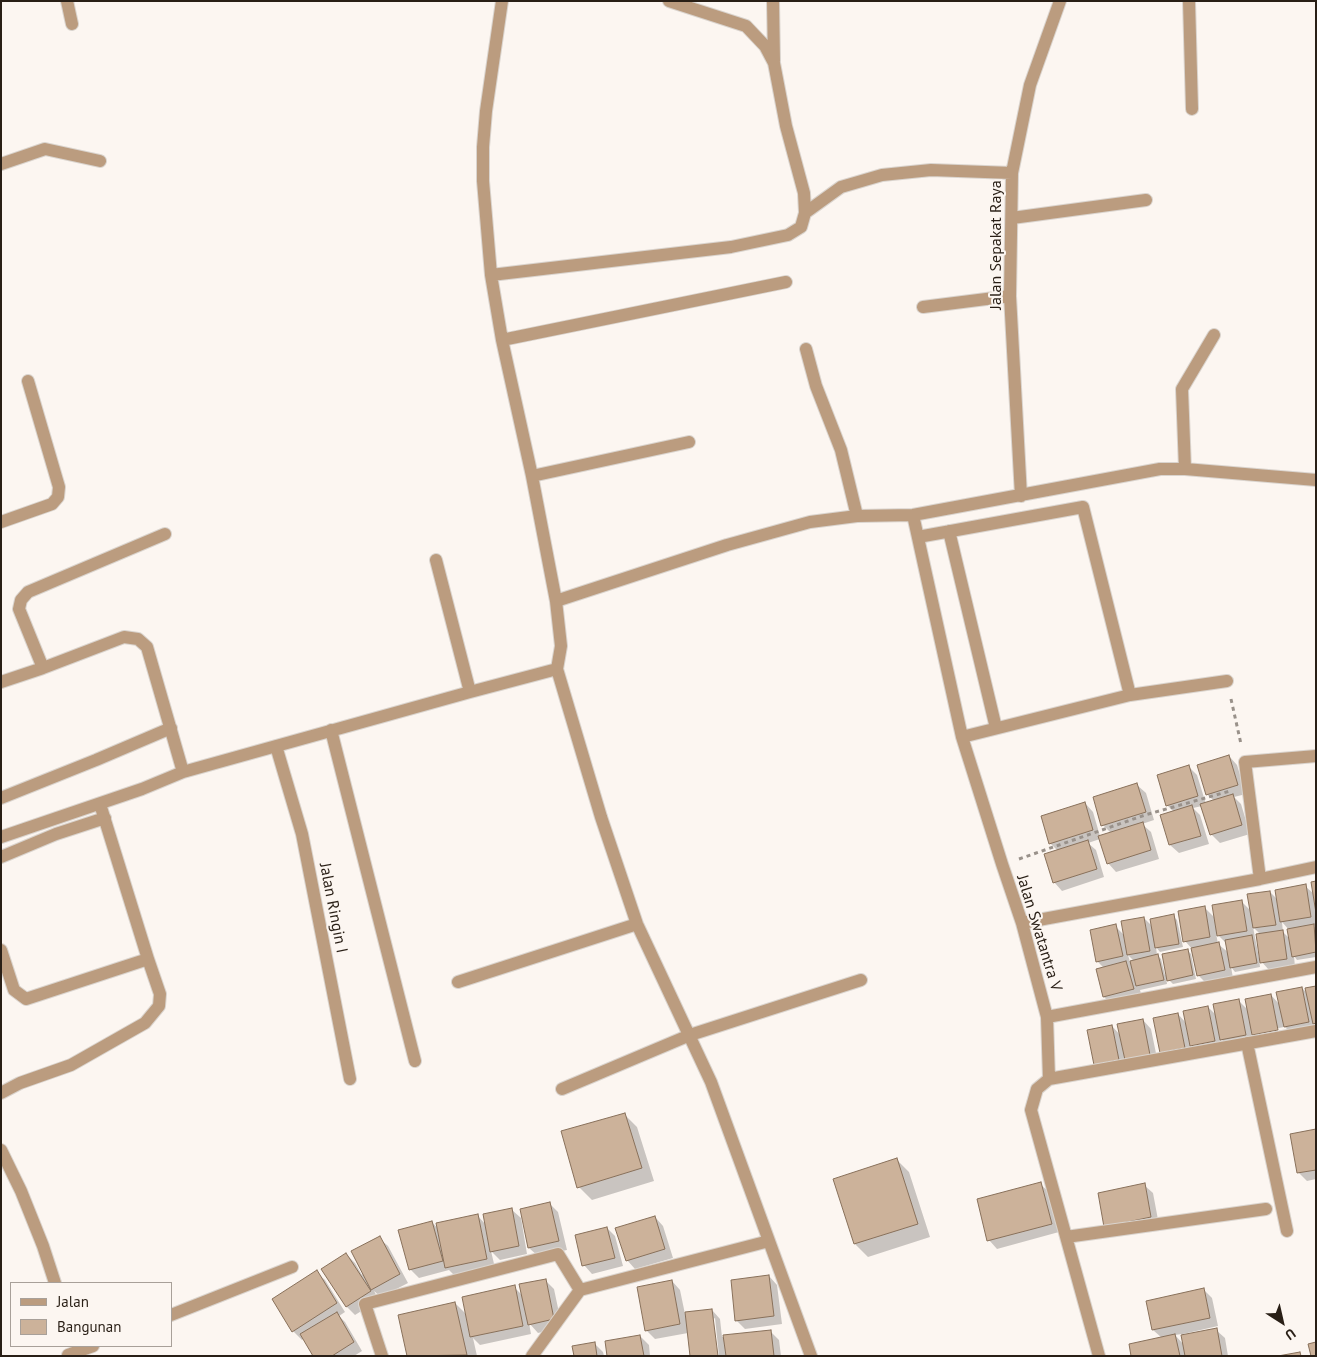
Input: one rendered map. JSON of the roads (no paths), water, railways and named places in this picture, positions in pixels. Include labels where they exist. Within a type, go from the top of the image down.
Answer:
[{"type":"street","points":[[67,1],[72,24]]},
{"type":"street","points":[[502,1],[486,111],[483,181],[491,275],[502,340],[532,476],[556,601],[561,646],[557,669],[601,817],[637,924],[711,1082],[810,1356]]},
{"type":"street","points":[[669,1],[746,26],[765,46],[774,63]]},
{"type":"street","points":[[491,275],[731,247],[788,235],[801,227],[805,213],[804,193],[786,126],[774,63],[773,1]]},
{"type":"street","name":"Jalan Sepakat Raya","points":[[1021,496],[1010,296],[1012,173],[1030,85],[1060,1]]},
{"type":"street","points":[[1189,1],[1192,109]]},
{"type":"street","points":[[1,164],[45,150],[100,160]]},
{"type":"street","points":[[805,213],[841,187],[882,175],[931,170],[1012,173]]},
{"type":"street","points":[[1012,218],[1146,200]]},
{"type":"street","points":[[502,340],[786,282]]},
{"type":"street","points":[[923,307],[1010,296]]},
{"type":"street","points":[[1185,469],[1182,389],[1214,334]]},
{"type":"street","points":[[806,349],[816,386],[841,450],[857,516]]},
{"type":"street","points":[[1,522],[52,504],[58,497],[59,487],[28,381]]},
{"type":"street","points":[[532,476],[689,442]]},
{"type":"street","points":[[556,601],[736,543],[810,522],[857,516],[913,515],[1160,469],[1185,469],[1316,480]]},
{"type":"street","points":[[918,536],[1083,507],[1130,695]]},
{"type":"street","name":"Jalan Swatantra V","points":[[913,515],[962,737],[1022,923],[1047,1018],[1049,1079]]},
{"type":"street","points":[[949,531],[996,728]]},
{"type":"street","points":[[43,668],[19,609],[21,600],[28,592],[165,534]]},
{"type":"street","points":[[436,560],[470,692]]},
{"type":"street","points":[[1,682],[124,637],[138,639],[147,647],[183,772]]},
{"type":"street","points":[[1,837],[142,790],[183,772],[557,669]]},
{"type":"street","points":[[962,737],[1130,695],[1228,682]]},
{"type":"street","points":[[1,798],[171,728]]},
{"type":"street","points":[[331,730],[415,1061]]},
{"type":"street","name":"Jalan Ringin I","points":[[276,746],[302,834],[350,1079]]},
{"type":"street","points":[[1260,879],[1245,762],[1316,756]]},
{"type":"street","points":[[1,1093],[20,1083],[71,1066],[146,1023],[159,1006],[160,994],[100,804]]},
{"type":"street","points":[[1,857],[56,834],[105,818]]},
{"type":"street","points":[[1022,923],[1316,867]]},
{"type":"street","points":[[458,982],[637,924]]},
{"type":"street","points":[[1,950],[14,990],[26,999],[148,959]]},
{"type":"street","points":[[1047,1018],[1316,967]]},
{"type":"street","points":[[562,1089],[690,1035],[861,980]]},
{"type":"street","points":[[1099,1356],[1031,1110],[1037,1089],[1049,1079],[1316,1031]]},
{"type":"street","points":[[1247,1043],[1287,1231]]},
{"type":"street","points":[[1,1150],[21,1191],[43,1246],[55,1282]]},
{"type":"street","points":[[1066,1238],[1266,1210]]},
{"type":"street","points":[[532,1356],[580,1290],[769,1241]]},
{"type":"street","points":[[382,1356],[365,1304],[558,1254],[580,1290]]},
{"type":"street","points":[[172,1315],[292,1268]]},
{"type":"street","points":[[68,1356],[90,1347]]}]
